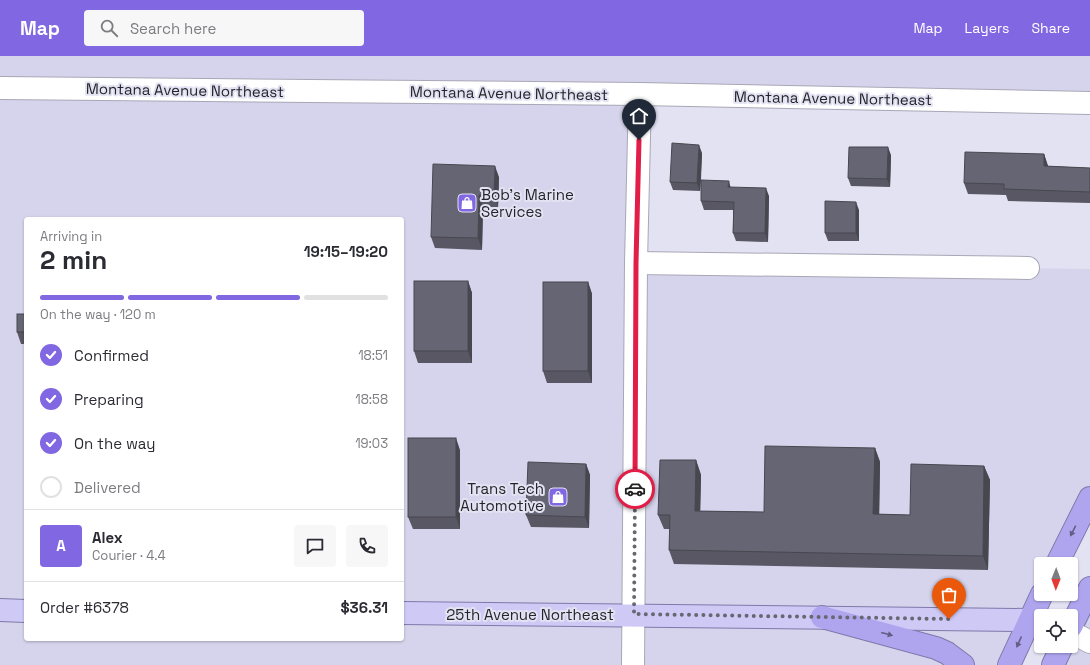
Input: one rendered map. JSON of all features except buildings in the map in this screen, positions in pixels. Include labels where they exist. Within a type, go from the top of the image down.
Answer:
[{"type":"highway","points":[[1060,557],[1090,498]]},
{"type":"highway","points":[[1078,613],[1090,588]]},
{"type":"highway","points":[[822,617],[936,648],[947,653],[963,665]]},
{"type":"highway","points":[[1009,665],[1034,624]]},
{"type":"highway","points":[[1053,665],[1059,653]]},
{"type":"main road","points":[[0,610],[24,611]]},
{"type":"main road","name":"25th Avenue Northeast","points":[[404,613],[634,614],[1034,622]]},
{"type":"street","name":"Montana Avenue Northeast","points":[[0,88],[640,94],[1090,103]]},
{"type":"street","points":[[633,665],[636,263],[640,94]]},
{"type":"street","points":[[636,263],[1028,268]]},
{"type":"street","points":[[1078,636],[1090,642]]},
{"type":"shaded area","points":[[0,56],[1090,56],[1090,103],[640,94],[637,263],[1090,269],[1090,498],[1060,557],[1034,557],[1034,601],[1038,601],[1009,665],[0,665]]},
{"type":"shaded area","points":[[1090,588],[1090,665],[1053,665],[1059,653],[1078,653],[1078,613]]},
{"type":"way so far","points":[[635,489],[634,614],[949,619]]},
{"type":"place","name":"Bob's Marine Services","points":[[467,203]]},
{"type":"place","name":"Trans Tech Automotive","points":[[558,497]]},
{"type":"route","points":[[635,489],[636,263],[639,140]]}]
